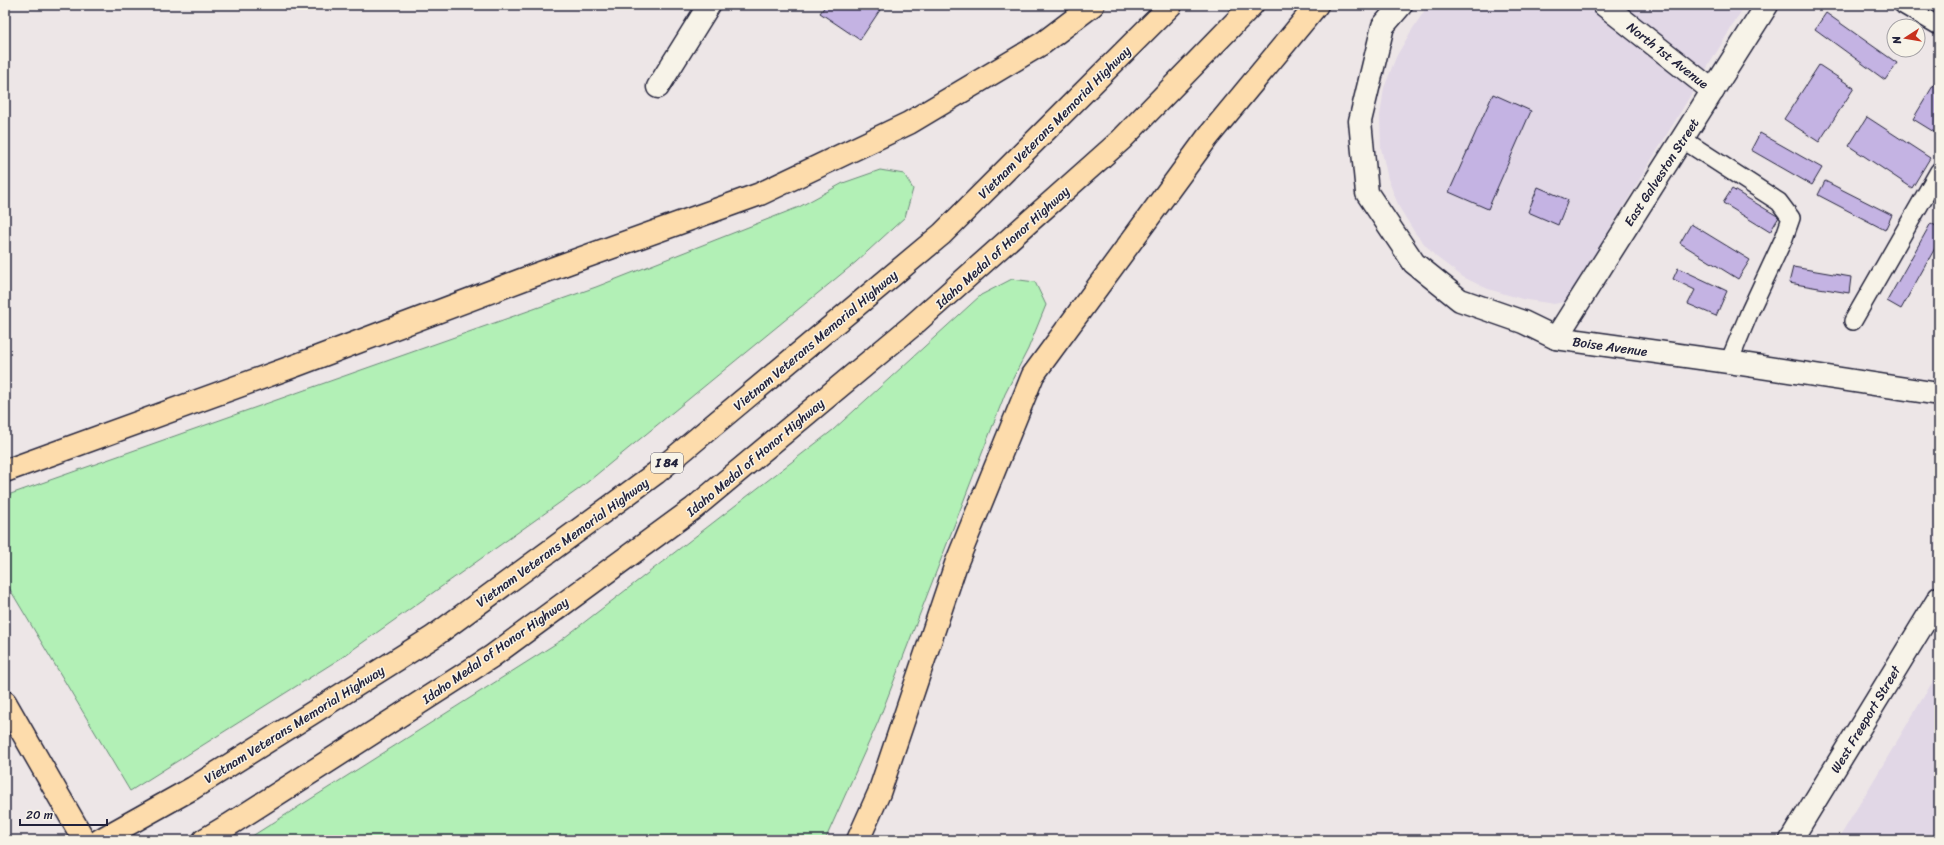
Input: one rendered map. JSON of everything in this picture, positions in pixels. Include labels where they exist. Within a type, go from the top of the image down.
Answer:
[{"type":"main road","points":[[5,471],[297,365],[532,276],[760,194],[909,123],[1043,43],[1094,5]]},
{"type":"main road","name":"Vietnam Veterans Memorial Highway","points":[[100,840],[193,788],[433,637],[656,473],[942,234],[1171,5]]},
{"type":"main road","name":"Idaho Medal of Honor Highway","points":[[204,840],[243,817],[491,657],[694,508],[912,326],[1121,140],[1252,5]]},
{"type":"main road","points":[[858,840],[879,793],[956,564],[1033,375],[1207,138],[1317,5]]},
{"type":"main road","points":[[5,702],[84,840]]},
{"type":"street","points":[[658,87],[710,5]]},
{"type":"street","name":"Boise Avenue","points":[[1401,5],[1384,26],[1360,121],[1367,193],[1414,263],[1460,300],[1523,322],[1556,338],[1729,362],[1939,394]]},
{"type":"street","name":"North 1st Avenue","points":[[1604,5],[1713,91]]},
{"type":"street","name":"East Galveston Street","points":[[1556,338],[1767,5]]},
{"type":"street","name":"West Freeport Street","points":[[1791,840],[1939,598]]},
{"type":"lane","points":[[1903,5],[1939,26]]},
{"type":"lane","points":[[1682,139],[1779,202],[1790,218],[1784,238],[1750,311],[1729,362]]},
{"type":"lane","points":[[1853,321],[1937,179]]},
{"type":"shaded area","points":[[1428,5],[1745,5],[1570,295],[1563,302],[1554,304],[1522,299],[1488,289],[1463,277],[1435,256],[1415,233],[1399,207],[1388,179],[1381,148],[1380,116],[1384,88],[1396,57]]},
{"type":"shaded area","points":[[1939,671],[1939,840],[1838,840]]},
{"type":"green space","points":[[880,170],[904,174],[913,189],[905,217],[856,262],[579,489],[341,658],[130,791],[5,581],[5,496],[596,287],[799,207],[843,183]]},
{"type":"green space","points":[[1012,279],[1035,282],[1046,305],[1028,349],[1005,394],[878,722],[825,840],[246,840],[560,641],[833,430],[981,295]]},
{"type":"building","points":[[826,5],[872,5],[880,10],[860,40],[820,13]]},
{"type":"building","points":[[1826,13],[1886,55],[1886,58],[1890,58],[1897,63],[1885,80],[1815,29]]},
{"type":"building","points":[[1819,65],[1854,88],[1819,142],[1784,119]]},
{"type":"building","points":[[1939,76],[1939,135],[1913,119]]},
{"type":"building","points":[[1493,94],[1531,111],[1488,209],[1449,192]]},
{"type":"building","points":[[1867,117],[1930,158],[1912,188],[1849,146]]},
{"type":"building","points":[[1760,133],[1822,168],[1812,185],[1751,150]]},
{"type":"building","points":[[1825,181],[1892,215],[1885,230],[1818,195]]},
{"type":"building","points":[[1538,187],[1568,200],[1558,225],[1528,212]]},
{"type":"building","points":[[1732,189],[1779,217],[1770,232],[1723,203]]},
{"type":"building","points":[[1931,223],[1939,228],[1939,241],[1901,309],[1887,301]]},
{"type":"building","points":[[1691,224],[1750,260],[1738,279],[1680,243]]},
{"type":"building","points":[[1793,267],[1851,277],[1849,293],[1789,283]]},
{"type":"building","points":[[1678,268],[1727,291],[1716,316],[1688,304],[1695,290],[1673,279]]}]
